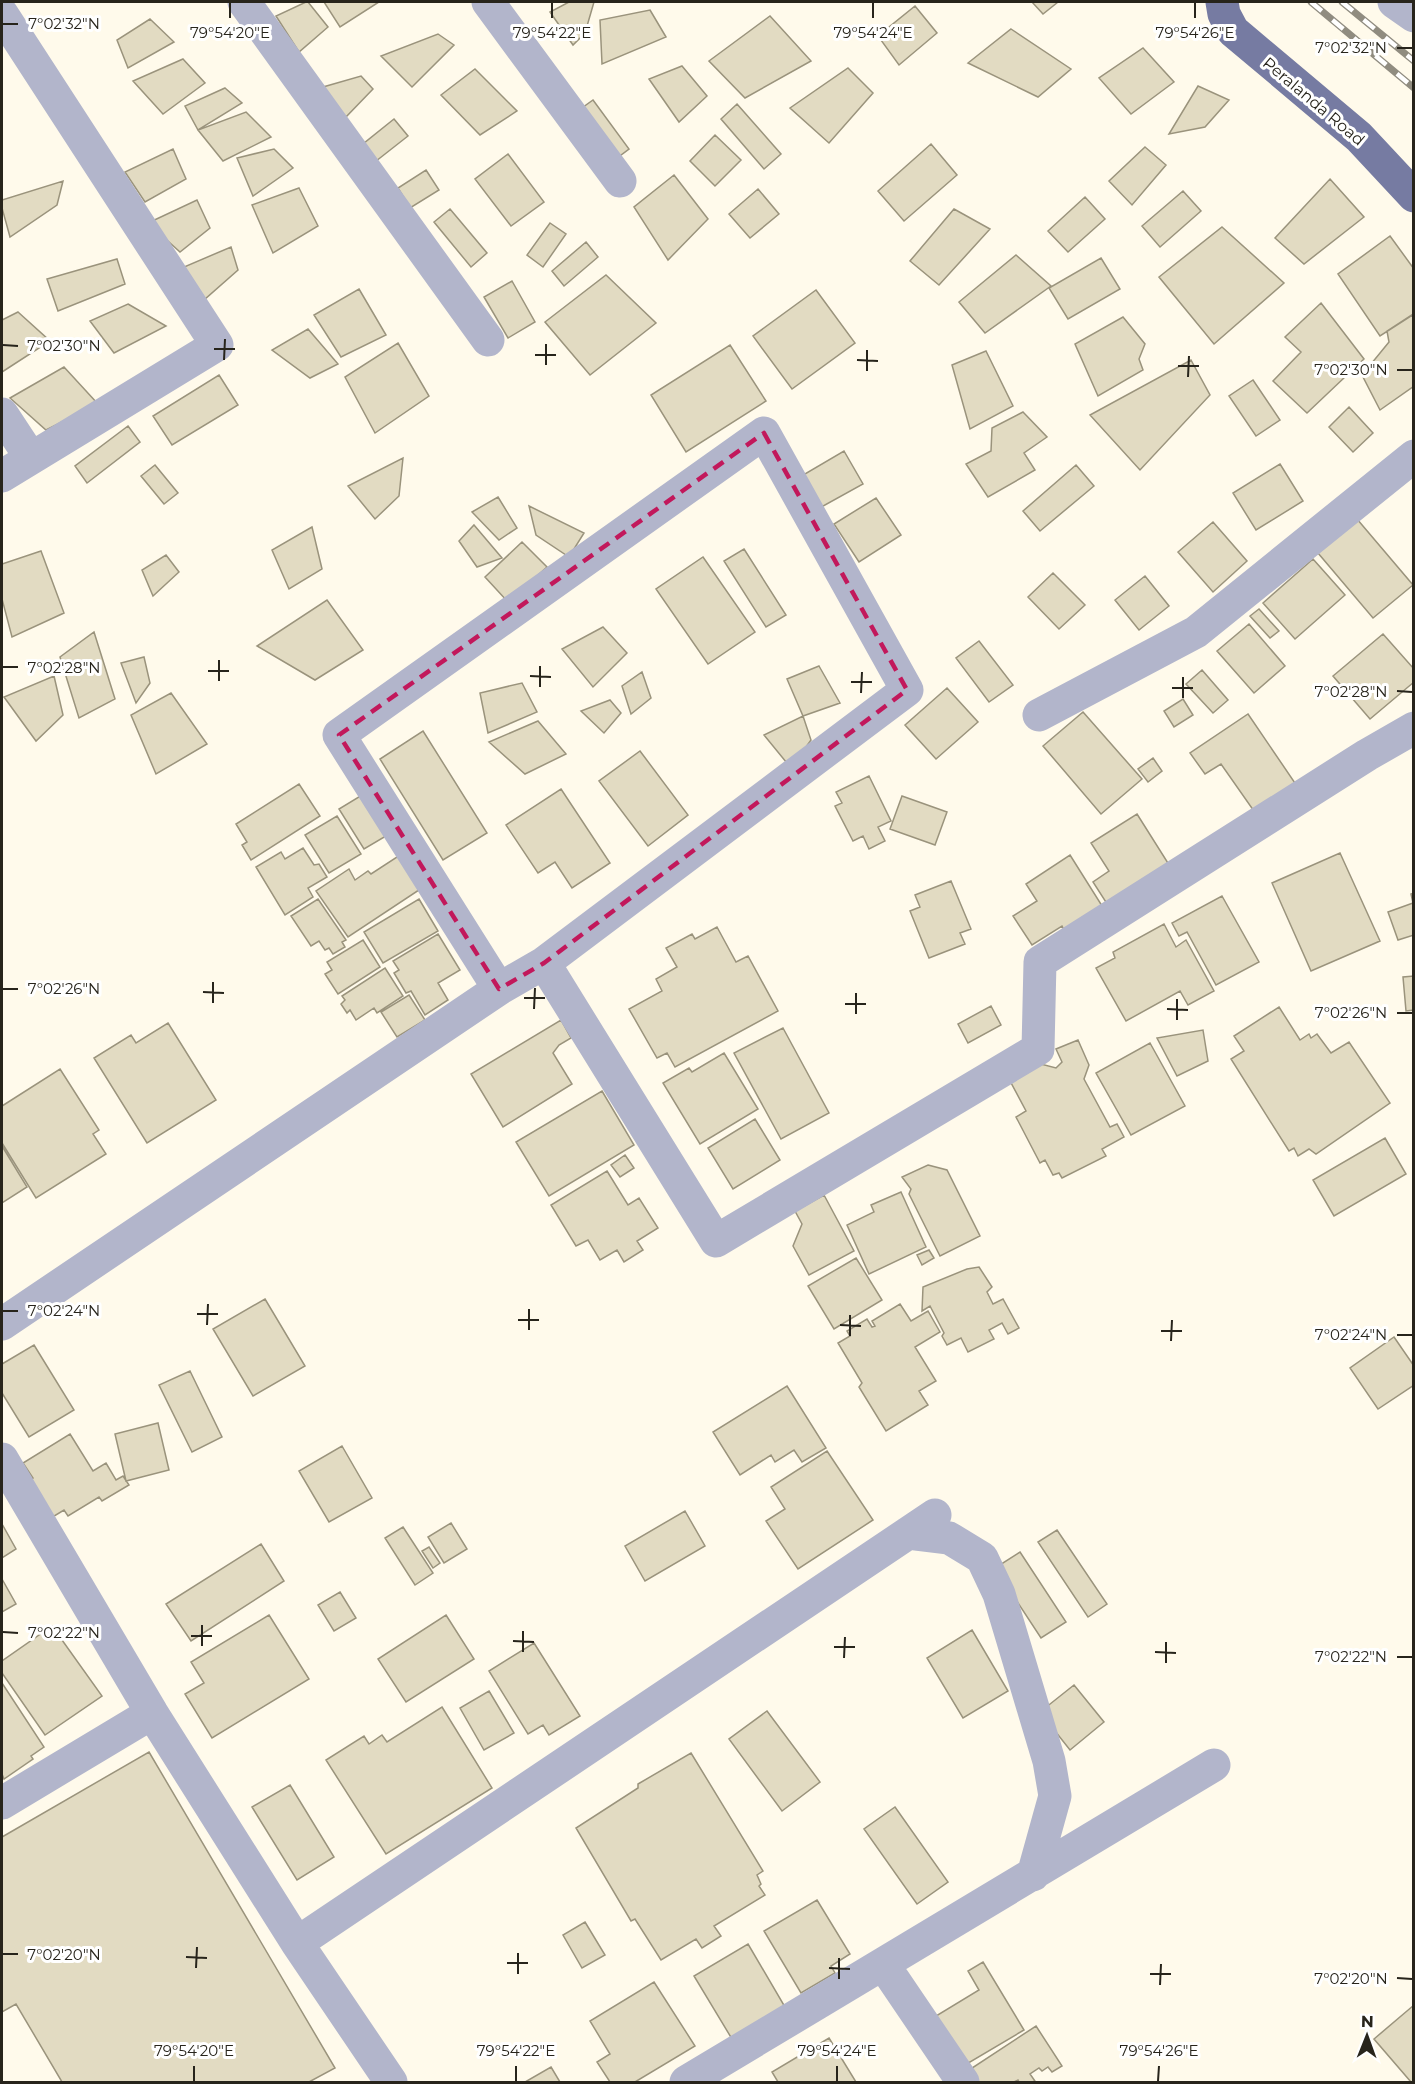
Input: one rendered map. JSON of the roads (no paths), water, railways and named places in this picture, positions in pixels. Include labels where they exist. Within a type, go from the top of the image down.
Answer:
[{"type":"main road","name":"Peralanda Road","points":[[1222,2],[1224,14],[1233,31],[1359,137],[1413,196]]},
{"type":"street","points":[[2,6],[8,2]]},
{"type":"street","points":[[244,2],[488,340]]},
{"type":"street","points":[[488,2],[620,181]]},
{"type":"street","points":[[1394,2],[1413,16]]},
{"type":"street","points":[[2,14],[217,345],[2,476]]},
{"type":"street","points":[[2,414],[31,458]]},
{"type":"street","points":[[2,1324],[499,988],[544,963],[907,690],[764,433],[339,735],[499,988]]},
{"type":"street","points":[[1039,715],[1196,632],[1413,456]]},
{"type":"street","points":[[544,963],[716,1241],[1038,1049],[1040,962],[1413,728]]},
{"type":"street","points":[[2,1459],[152,1713],[297,1943],[391,2082]]},
{"type":"street","points":[[297,1943],[935,1515]]},
{"type":"street","points":[[908,1533],[949,1538],[982,1558],[999,1594],[1049,1761],[1054,1796],[1033,1875]]},
{"type":"street","points":[[2,1803],[152,1713]]},
{"type":"street","points":[[686,2082],[1214,1766]]},
{"type":"street","points":[[883,1964],[963,2082]]},
{"type":"railway","points":[[1311,2],[1414,88]]},
{"type":"railway","points":[[1342,2],[1414,61]]}]
